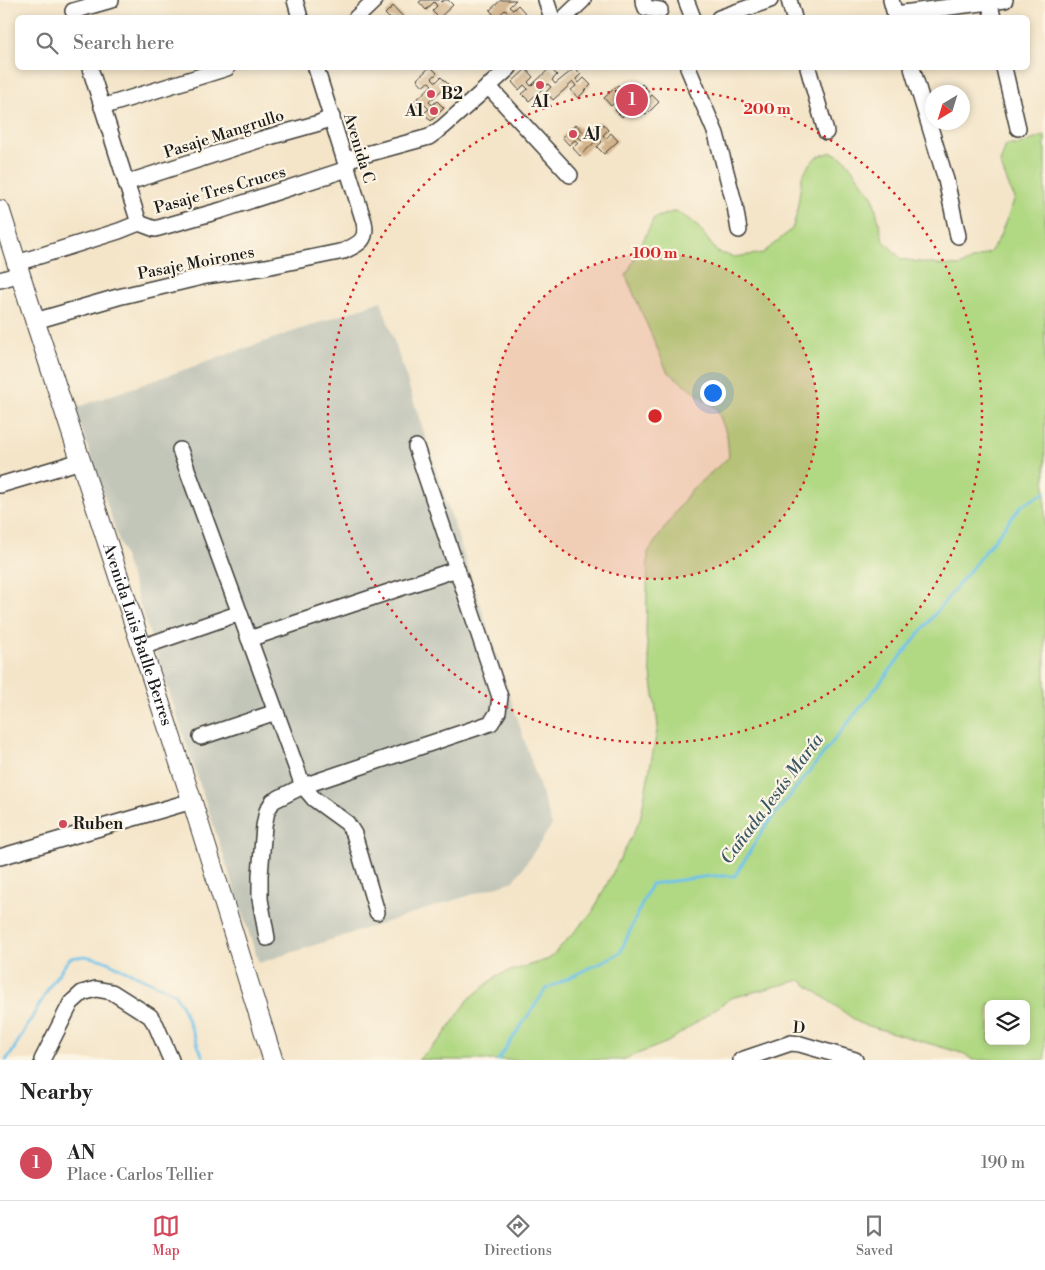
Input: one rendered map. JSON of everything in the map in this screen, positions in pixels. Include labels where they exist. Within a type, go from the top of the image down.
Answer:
[{"type":"main road","name":"Avenida Luis Batlle Berres","points":[[0,210],[192,801],[273,1060]]},
{"type":"street","points":[[73,10],[111,0]]},
{"type":"street","points":[[295,0],[299,15]]},
{"type":"street","points":[[359,15],[375,0]]},
{"type":"street","points":[[546,0],[551,15]]},
{"type":"street","points":[[567,15],[583,0]]},
{"type":"street","points":[[643,0],[646,8],[660,9]]},
{"type":"street","points":[[686,0],[692,15]]},
{"type":"street","points":[[728,15],[770,0]]},
{"type":"street","points":[[789,0],[793,15]]},
{"type":"street","points":[[894,10],[1005,0]]},
{"type":"street","points":[[989,1],[992,15]]},
{"type":"street","points":[[91,70],[139,223]]},
{"type":"street","points":[[102,107],[221,70]]},
{"type":"street","name":"Avenida C","points":[[317,70],[364,222],[366,231],[363,239]]},
{"type":"street","name":"Pasaje Tres Cruces","points":[[0,280],[18,269],[139,223],[154,229],[222,210],[346,164],[429,137],[443,127],[507,70]]},
{"type":"street","points":[[689,70],[716,134],[735,206],[739,230]]},
{"type":"street","points":[[809,70],[826,132]]},
{"type":"street","points":[[913,70],[946,180],[958,236]]},
{"type":"street","points":[[1004,70],[1018,128]]},
{"type":"street","points":[[488,86],[570,175]]},
{"type":"street","name":"Pasaje Mangrullo","points":[[126,183],[262,139],[319,123],[332,117]]},
{"type":"street","name":"Pasaje Moirones","points":[[35,322],[118,297],[206,276],[266,267],[344,250],[355,246],[363,239]]},
{"type":"street","points":[[266,938],[260,899],[260,875],[264,826],[267,811],[273,801],[303,786],[491,723],[498,712],[500,697],[416,447]]},
{"type":"street","points":[[180,450],[303,786],[314,799],[347,823],[354,834],[376,912]]},
{"type":"street","points":[[0,484],[81,461]]},
{"type":"street","points":[[249,639],[457,568]]},
{"type":"street","points":[[142,647],[240,613]]},
{"type":"street","points":[[201,737],[276,712]]},
{"type":"street","points":[[0,857],[192,801]]},
{"type":"street","points":[[42,1060],[70,1003],[82,993],[96,989],[112,992],[150,1016],[156,1025],[171,1060]]},
{"type":"street","name":"D","points":[[741,1060],[791,1043],[855,1060]]},
{"type":"shaded area","points":[[381,301],[552,825],[514,881],[259,963],[75,408]]},
{"type":"green space","points":[[1045,135],[1045,1060],[972,1060],[965,1054],[859,1023],[800,980],[731,998],[668,1042],[622,1060],[418,1060],[441,1039],[469,999],[498,975],[549,959],[592,913],[640,820],[658,726],[646,636],[648,552],[691,490],[729,457],[727,435],[717,409],[667,371],[626,276],[654,218],[676,211],[696,224],[717,252],[735,257],[763,253],[792,229],[802,177],[807,168],[816,157],[832,152],[845,159],[873,197],[883,240],[901,259],[959,266],[990,252],[999,238],[1015,198],[1000,163],[1006,145],[1019,145]]},
{"type":"building","points":[[422,0],[439,0],[441,2],[448,0],[453,5],[442,15],[436,15],[432,11],[437,6],[434,2],[426,10],[419,2]]},
{"type":"building","points":[[501,0],[516,0],[509,7],[513,10],[518,5],[525,13],[523,15],[508,15],[505,10],[499,15],[494,15],[490,10]]},
{"type":"building","points":[[393,6],[401,15],[386,15]]},
{"type":"building","points":[[427,70],[434,70],[437,73],[432,78],[436,82],[441,77],[448,84],[429,102],[432,105],[437,101],[444,108],[431,121],[424,113],[429,109],[425,105],[420,110],[413,103],[432,85],[429,82],[423,86],[417,79]]},
{"type":"building","points":[[527,70],[533,77],[528,82],[531,86],[548,70],[552,70],[557,75],[552,80],[555,84],[572,70],[577,70],[581,74],[576,79],[579,83],[584,78],[591,85],[578,98],[571,90],[576,86],[573,82],[553,100],[546,92],[551,87],[548,84],[529,101],[522,94],[528,89],[524,85],[519,90],[512,82]]},
{"type":"building","points":[[642,84],[649,91],[643,96],[647,100],[652,95],[659,102],[646,115],[639,108],[644,103],[640,99],[622,117],[615,110],[620,105],[616,101],[611,106],[604,98],[618,85],[625,92],[619,98],[623,102]]},
{"type":"building","points":[[601,122],[608,130],[603,135],[606,139],[611,133],[618,141],[604,154],[597,147],[602,142],[599,138],[580,156],[573,148],[578,143],[575,140],[569,145],[562,137],[576,124],[583,132],[578,137],[582,140]]},
{"type":"waterway","name":"Cañada Jesús María","points":[[498,1060],[546,989],[620,953],[651,884],[711,876],[735,876],[764,828],[1022,505],[1045,493]]},
{"type":"waterway","name":"Cañada Jesús María","points":[[6,1060],[53,981],[70,958],[85,956],[103,960],[174,993],[182,1006],[204,1060]]},
{"type":"place","name":"AI","points":[[540,85]]},
{"type":"place","name":"B2","points":[[431,94]]},
{"type":"place","name":"AN","points":[[632,100]]},
{"type":"place","name":"A1","points":[[434,111]]},
{"type":"place","name":"AJ","points":[[573,134]]},
{"type":"place","name":"Ruben","points":[[63,824]]}]
